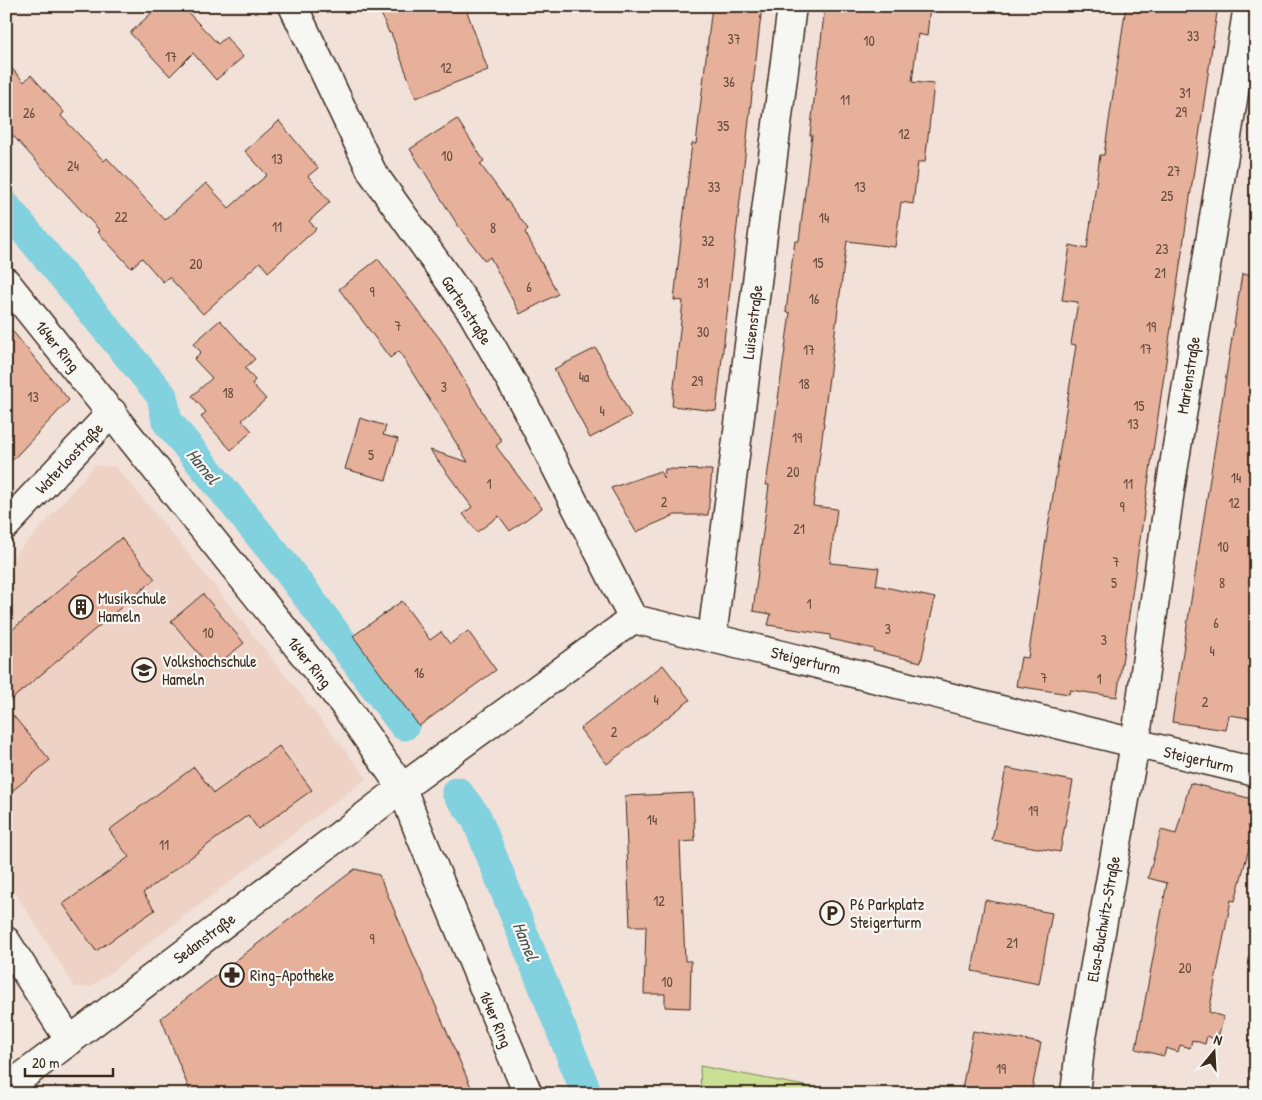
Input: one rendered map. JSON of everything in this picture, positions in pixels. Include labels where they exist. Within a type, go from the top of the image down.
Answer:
[{"type":"street","name":"Gartenstraße","points":[[293,6],[372,172],[473,314],[523,402],[634,619]]},
{"type":"street","name":"Luisenstraße","points":[[712,638],[792,6]]},
{"type":"street","name":"Marienstraße","points":[[1135,744],[1170,490],[1248,6]]},
{"type":"street","name":"164er Ring","points":[[6,282],[343,702],[402,788],[418,832],[528,1094]]},
{"type":"street","name":"Waterloostraße","points":[[6,525],[112,412]]},
{"type":"street","name":"Steigerturm","points":[[634,619],[1135,744],[1256,772]]},
{"type":"street","points":[[402,788],[634,619]]},
{"type":"street","name":"Elsa-Buchwitz-Straße","points":[[1075,1094],[1080,1048],[1135,744]]},
{"type":"street","name":"Sedanstraße","points":[[6,1089],[402,788]]},
{"type":"street","points":[[6,941],[70,1041]]},
{"type":"shaded area","name":"Volkshochschule Hameln","points":[[95,465],[116,467],[188,553],[367,778],[91,987],[75,987],[6,878],[6,563],[34,535]]},
{"type":"green space","points":[[700,1066],[847,1094],[701,1094]]},
{"type":"building","points":[[159,6],[182,6],[218,44],[226,37],[243,57],[216,80],[193,53],[170,76],[130,33]]},
{"type":"building","points":[[378,6],[465,6],[488,70],[416,98],[391,33],[389,33]]},
{"type":"building","points":[[712,6],[762,6],[716,411],[672,406],[683,301],[674,300],[692,143],[696,144]]},
{"type":"building","points":[[825,6],[930,6],[927,36],[918,34],[912,82],[934,84],[925,162],[918,162],[913,204],[901,202],[895,247],[847,241],[813,506],[837,509],[830,563],[879,568],[876,585],[935,598],[921,662],[830,639],[830,635],[768,625],[771,614],[753,611],[769,485],[766,485],[790,313],[786,312],[790,277],[795,241],[799,241]]},
{"type":"building","points":[[1126,6],[1218,6],[1117,697],[1070,690],[1069,694],[1016,686],[1021,657],[1028,658],[1076,345],[1071,344],[1078,302],[1062,300],[1070,245],[1087,249],[1100,155],[1104,155]]},
{"type":"building","points":[[6,62],[24,82],[31,75],[64,112],[61,116],[104,161],[107,158],[165,220],[206,183],[229,208],[267,175],[245,151],[279,121],[318,168],[308,176],[330,202],[309,221],[316,229],[268,272],[260,262],[203,314],[169,277],[163,282],[142,258],[131,268],[98,232],[100,231],[6,128]]},
{"type":"building","points":[[457,119],[484,161],[480,164],[528,229],[525,232],[558,294],[520,314],[490,257],[485,261],[457,224],[410,149]]},
{"type":"building","points":[[378,259],[440,339],[489,423],[502,441],[496,446],[542,508],[510,531],[499,516],[477,532],[463,514],[472,507],[430,450],[468,462],[399,351],[390,358],[339,289]]},
{"type":"building","points":[[1242,274],[1256,275],[1256,719],[1229,715],[1226,730],[1172,722]]},
{"type":"building","points":[[220,320],[255,359],[245,368],[255,380],[252,384],[266,399],[242,420],[252,431],[231,450],[201,417],[206,412],[192,396],[212,378],[194,359],[201,352],[193,344]]},
{"type":"building","points":[[6,323],[69,400],[6,467]]},
{"type":"building","points":[[596,348],[631,416],[590,438],[554,369]]},
{"type":"building","points":[[360,418],[386,426],[383,435],[398,439],[386,480],[345,469]]},
{"type":"building","points":[[665,469],[712,470],[708,515],[675,515],[636,532],[611,488],[660,471],[664,479]]},
{"type":"building","name":"Musikschule Hameln","points":[[121,538],[155,579],[6,704],[6,635]]},
{"type":"building","points":[[203,594],[244,643],[212,669],[171,621]]},
{"type":"building","points":[[402,601],[430,640],[441,632],[450,644],[468,631],[496,670],[419,726],[353,636]]},
{"type":"building","points":[[663,665],[690,700],[607,764],[580,729]]},
{"type":"building","points":[[6,707],[50,760],[6,796]]},
{"type":"building","points":[[279,746],[312,790],[258,829],[248,815],[143,893],[155,910],[96,951],[63,904],[129,857],[109,830],[194,767],[214,793]]},
{"type":"building","points":[[1006,768],[1073,781],[1060,852],[992,840]]},
{"type":"building","points":[[1190,783],[1256,800],[1256,822],[1235,901],[1231,900],[1209,1012],[1224,1017],[1217,1040],[1207,1036],[1205,1044],[1192,1040],[1190,1048],[1180,1045],[1178,1052],[1166,1048],[1164,1056],[1136,1049],[1167,883],[1148,878],[1161,830],[1176,834]]},
{"type":"building","points":[[693,793],[695,841],[680,842],[685,961],[691,961],[690,1008],[665,1007],[665,994],[644,994],[646,926],[630,926],[625,796]]},
{"type":"building","points":[[355,869],[379,875],[474,1094],[191,1094],[161,1018]]},
{"type":"building","points":[[985,900],[1052,913],[1039,984],[972,971]]},
{"type":"building","points":[[973,1031],[1041,1043],[1031,1094],[961,1094]]},
{"type":"waterway","name":"Hamel","points":[[6,207],[162,396],[167,421],[284,565],[404,725]]},
{"type":"waterway","name":"Hamel","points":[[457,792],[476,817],[587,1094]]},
{"type":"place","name":"Musikschule Hameln","points":[[81,607]]},
{"type":"place","name":"Volkshochschule Hameln","points":[[144,670]]},
{"type":"place","name":"P6 Parkplatz Steigerturm","points":[[832,913]]},
{"type":"place","name":"Ring-Apotheke","points":[[232,975]]}]
